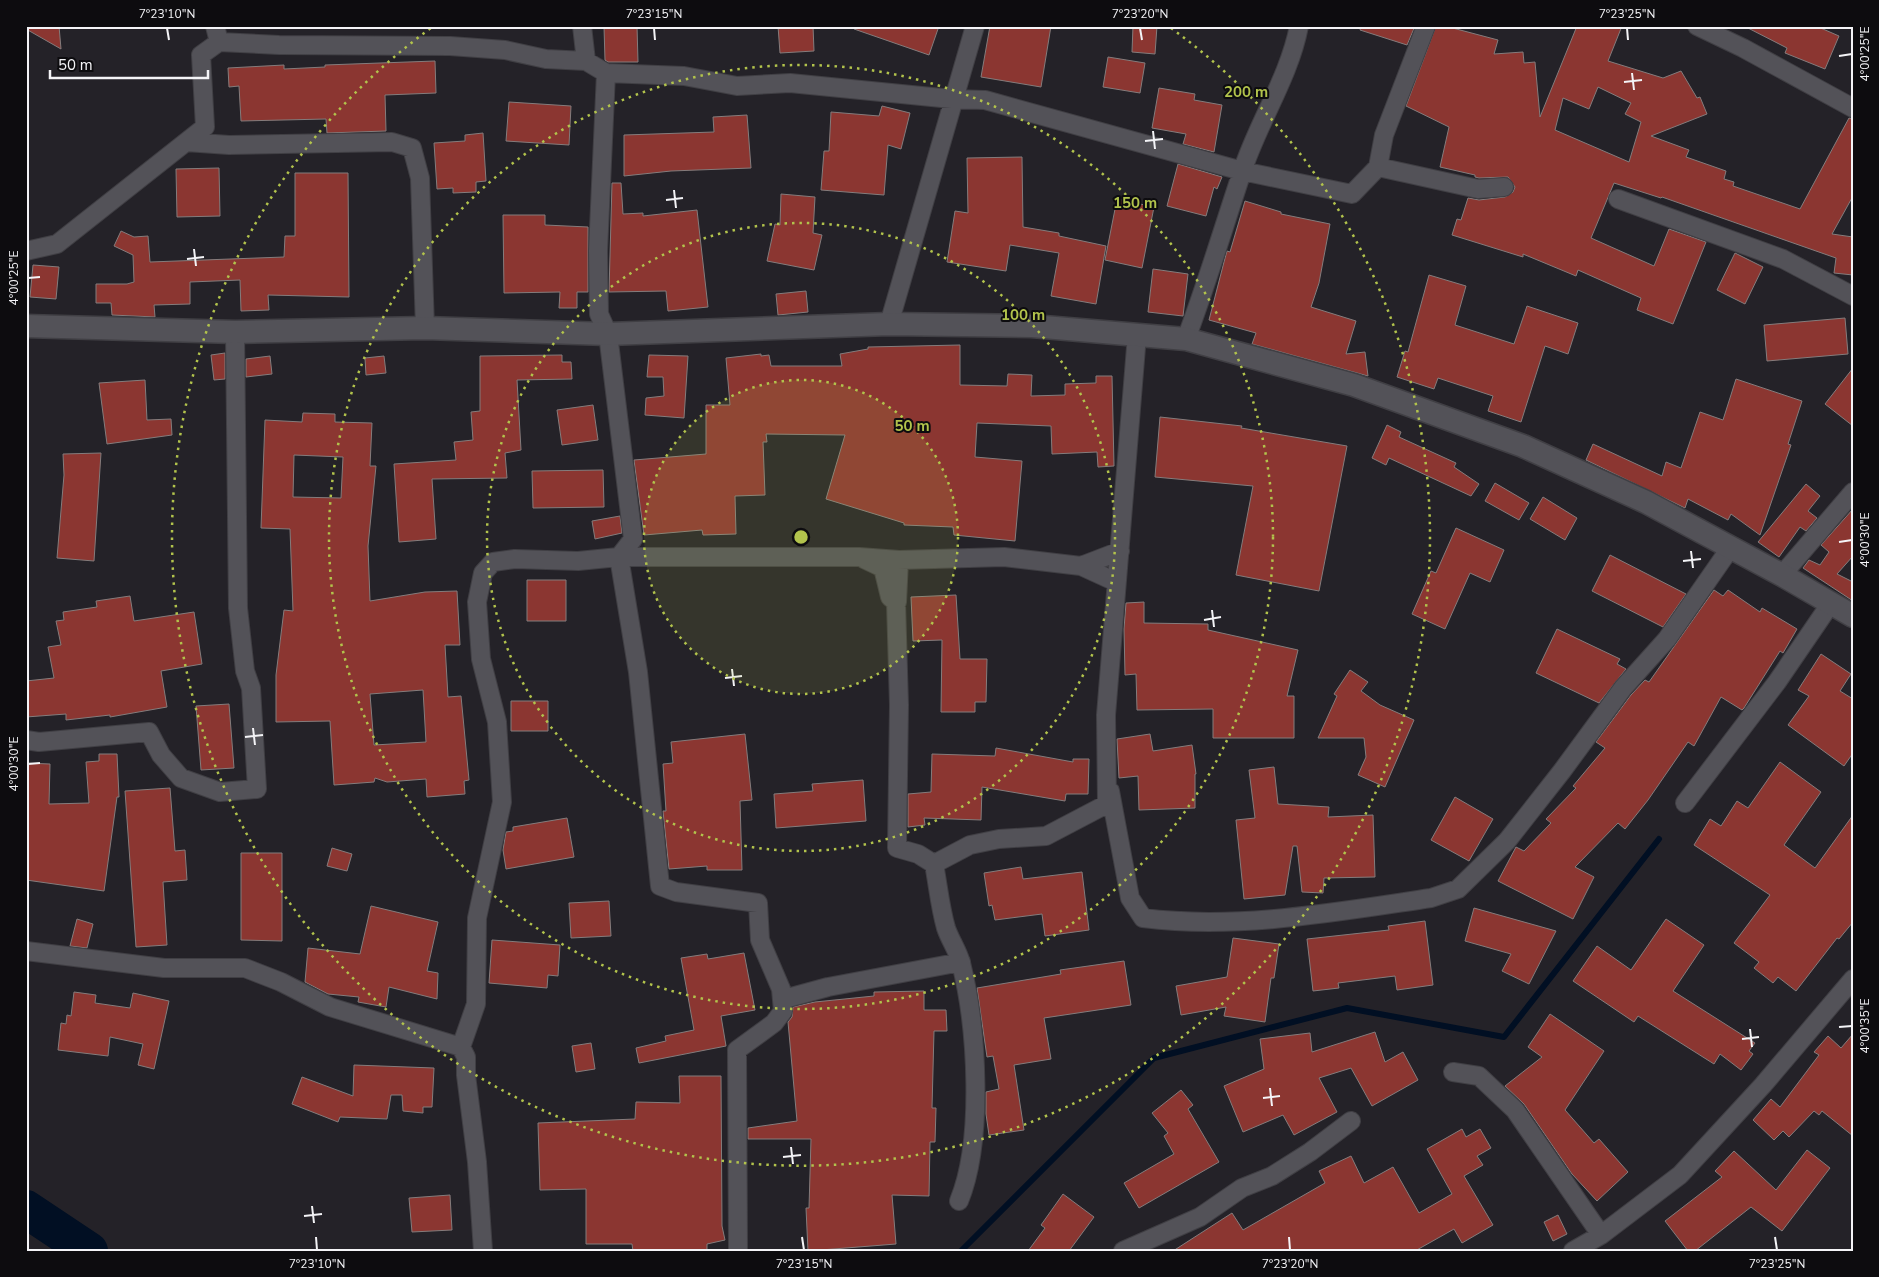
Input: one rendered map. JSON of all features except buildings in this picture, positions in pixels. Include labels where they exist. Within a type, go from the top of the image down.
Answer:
[{"type":"street","points":[[582,26],[586,61]]},
{"type":"street","points":[[888,324],[952,99],[975,26]]},
{"type":"street","points":[[1186,339],[1211,275],[1242,171],[1294,50],[1299,26]]},
{"type":"street","points":[[26,251],[57,244],[205,127],[201,55],[217,34],[505,50],[546,59],[586,61],[606,73],[684,76],[737,86],[790,83],[952,99],[985,100],[1242,171],[1352,194],[1378,167],[1384,135],[1426,26]]},
{"type":"street","points":[[1699,27],[1743,48],[1853,108]]},
{"type":"street","points":[[606,73],[598,250],[599,314],[608,334],[633,539],[619,557],[638,672],[660,886],[676,892],[758,903],[760,940],[784,999],[784,1011],[774,1023],[737,1050],[738,1251]]},
{"type":"street","points":[[186,142],[229,145],[392,142],[412,148],[420,178],[425,328]]},
{"type":"street","points":[[1378,167],[1478,189],[1504,187]]},
{"type":"street","points":[[1618,200],[1782,259],[1853,296]]},
{"type":"street","points":[[26,326],[235,332],[425,328],[608,334],[888,324],[1032,326],[1186,339],[1354,385],[1524,446],[1646,502],[1782,575],[1853,616]]},
{"type":"street","points":[[26,740],[39,742],[149,732],[161,755],[181,778],[220,792],[257,788],[251,688],[245,671],[238,608],[235,332]]},
{"type":"street","points":[[934,864],[970,845],[999,839],[1046,836],[1107,804],[1105,766],[1106,715],[1137,335]]},
{"type":"street","points":[[1782,575],[1853,492]]},
{"type":"street","points":[[1105,766],[1130,898],[1143,918],[1247,922],[1387,905],[1440,895],[1458,889],[1507,841],[1562,771],[1623,688],[1667,639],[1731,547]]},
{"type":"street","points":[[1081,566],[1120,551]]},
{"type":"street","points":[[483,1251],[476,1162],[466,1075],[466,1057],[461,1047],[476,1004],[478,918],[502,802],[497,722],[480,649],[476,602],[483,573],[493,562],[515,559],[578,561],[619,557],[859,557],[899,560],[1004,557],[1081,566],[1116,582]]},
{"type":"street","points":[[859,557],[883,568],[890,597],[896,602]]},
{"type":"street","points":[[899,560],[896,602],[898,704],[897,848],[918,854],[934,864],[946,928],[961,962],[973,1036],[976,1117],[968,1180],[960,1201]]},
{"type":"street","points":[[1685,803],[1777,682],[1831,603]]},
{"type":"street","points":[[26,951],[164,968],[245,968],[281,982],[330,1006],[461,1047]]},
{"type":"street","points":[[784,999],[828,987],[961,962]]},
{"type":"street","points":[[1573,1251],[1601,1235],[1680,1175],[1763,1086],[1853,980]]},
{"type":"street","points":[[1453,1072],[1479,1076],[1515,1110],[1601,1235]]},
{"type":"street","points":[[1122,1251],[1200,1217],[1242,1188],[1272,1176],[1310,1152],[1351,1121]]},
{"type":"waterway","points":[[961,1251],[1154,1058],[1347,1008],[1504,1037],[1659,839]]},
{"type":"waterway","points":[[26,1209],[89,1251]]},
{"type":"waterway","points":[[52,1228],[56,1251]]}]
